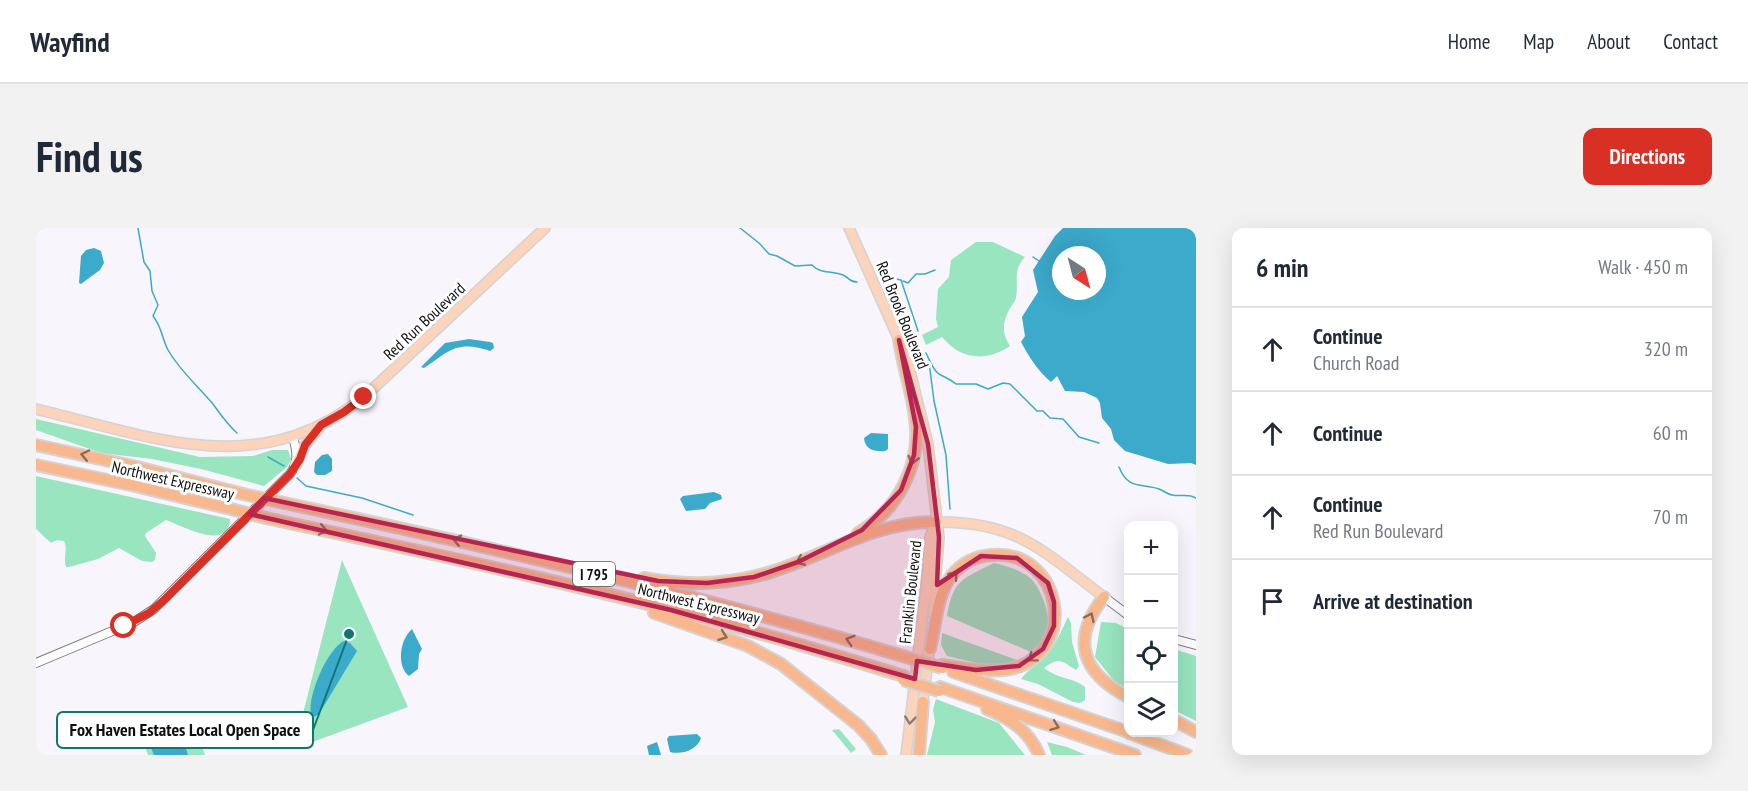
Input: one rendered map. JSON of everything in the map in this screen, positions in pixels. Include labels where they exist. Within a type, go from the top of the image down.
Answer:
[{"type":"highway","points":[[824,551],[880,517],[895,500],[909,473],[914,455],[916,427],[903,369],[900,340]]},
{"type":"highway","name":"Northwest Expressway","points":[[36,445],[137,466],[243,494],[494,549],[706,601],[942,666],[1124,730]]},
{"type":"highway","name":"Northwest Expressway","points":[[36,465],[548,580],[753,631],[940,689],[1135,755]]},
{"type":"highway","points":[[494,549],[657,581],[691,584],[754,576],[784,567],[888,527],[936,522]]},
{"type":"highway","points":[[930,650],[944,589],[952,575],[964,564],[981,556],[1008,555],[1025,562],[1043,577],[1053,595],[1055,617],[1048,642],[1037,654],[1019,666],[1003,670],[942,666]]},
{"type":"highway","points":[[548,580],[714,633],[765,654],[798,676],[858,725],[881,755]]},
{"type":"highway","points":[[1104,597],[1089,618],[1084,634],[1085,651],[1090,666],[1098,677],[1124,695]]},
{"type":"highway","points":[[940,689],[1015,723],[1029,737],[1039,755]]},
{"type":"highway","points":[[917,755],[923,702]]},
{"type":"highway","points":[[1178,723],[1196,732]]},
{"type":"highway","name":"Northwest Expressway","points":[[1142,737],[1188,755]]},
{"type":"main road","name":"Red Run Boulevard","points":[[36,409],[205,447],[246,447],[293,437],[344,412],[369,393],[544,228]]},
{"type":"main road","name":"Red Brook Boulevard","points":[[849,228],[900,340],[914,382],[928,444],[936,522]]},
{"type":"main road","points":[[296,465],[305,445],[321,425]]},
{"type":"main road","points":[[936,522],[995,527],[1011,533],[1037,546],[1104,597]]},
{"type":"main road","name":"Franklin Boulevard","points":[[923,702],[938,565],[939,537],[936,522]]},
{"type":"main road","name":"Franklin Boulevard","points":[[906,755],[930,537],[936,522]]},
{"type":"street","points":[[36,663],[134,622],[154,609],[290,474],[296,465],[297,453],[293,437]]},
{"type":"street","points":[[1104,597],[1124,612]]},
{"type":"street","points":[[1178,640],[1196,645]]},
{"type":"highlighted area","points":[[899,340],[928,444],[939,537],[937,585],[981,556],[1017,558],[1048,583],[1054,602],[1054,626],[1043,649],[1019,666],[976,670],[917,661],[915,679],[671,610],[249,514],[264,498],[658,581],[707,583],[754,577],[798,562],[862,530],[901,490],[914,455],[916,427]]},
{"type":"green space","points":[[976,242],[993,242],[1025,257],[1017,272],[1016,298],[1004,324],[1005,337],[1010,346],[992,355],[974,356],[957,350],[942,337],[926,345],[922,335],[938,327],[936,319],[938,289],[949,277],[951,260]]},
{"type":"green space","points":[[36,419],[200,457],[253,456],[272,450],[288,450],[291,459],[287,467],[264,486],[152,459],[101,453],[36,430]]},
{"type":"green space","points":[[36,476],[230,519],[228,529],[222,534],[204,534],[166,520],[145,536],[156,553],[155,560],[152,562],[142,561],[119,548],[98,559],[66,567],[64,541],[57,540],[51,543],[36,529]]},
{"type":"green space","points":[[342,560],[408,707],[296,748],[296,741]]},
{"type":"green space","points":[[994,563],[1029,577],[1042,595],[1047,612],[1047,634],[1031,652],[947,616],[956,587],[967,577]]},
{"type":"green space","points":[[1068,617],[1079,666],[1076,670],[1064,662],[1057,661],[1044,668],[1085,687],[1085,700],[1080,703],[1021,679],[1049,652]]},
{"type":"green space","points":[[1101,622],[1116,623],[1124,627],[1124,687],[1114,681],[1095,657]]},
{"type":"green space","points":[[942,633],[1017,660],[990,664],[947,656],[941,645]]},
{"type":"green space","points":[[1178,650],[1196,656],[1196,721],[1178,712]]},
{"type":"green space","points":[[936,699],[999,723],[1025,755],[927,755],[935,722],[933,710]]},
{"type":"green space","points":[[190,712],[205,755],[148,755],[140,733]]},
{"type":"green space","points":[[839,729],[856,749],[851,753],[832,730]]},
{"type":"green space","points":[[1047,742],[1067,747],[1086,755],[1052,755]]},
{"type":"water","points":[[1063,228],[1196,228],[1196,465],[1191,463],[1168,464],[1125,451],[1114,440],[1111,429],[1102,418],[1097,398],[1084,392],[1065,391],[1057,376],[1051,382],[1038,368],[1021,342],[1025,336],[1022,317],[1038,292],[1033,270],[1055,236]]},
{"type":"water","points":[[94,248],[101,251],[104,263],[100,270],[81,284],[79,283],[81,256],[86,250]]},
{"type":"water","points":[[469,339],[493,343],[494,348],[490,351],[461,347],[447,352],[424,368],[421,367],[445,343]]},
{"type":"water","points":[[871,433],[888,434],[888,449],[878,451],[868,448],[864,438]]},
{"type":"water","points":[[328,454],[332,459],[332,471],[325,475],[317,475],[314,472],[315,462],[322,455]]},
{"type":"water","points":[[714,492],[721,495],[722,499],[710,503],[705,509],[686,511],[680,499],[683,496]]},
{"type":"water","points":[[412,629],[422,649],[419,654],[418,669],[409,676],[402,666],[401,652],[405,639]]},
{"type":"water","points":[[344,641],[350,643],[357,651],[319,714],[314,717],[311,715],[311,707],[315,686],[331,653]]},
{"type":"water","points":[[177,730],[182,735],[188,755],[154,755],[149,743],[151,740]]},
{"type":"water","points":[[697,734],[701,738],[693,748],[684,752],[670,752],[667,739],[669,736]]},
{"type":"water","points":[[657,742],[661,755],[649,755],[647,746]]},
{"type":"waterway","points":[[138,228],[144,262],[150,271],[152,291],[158,305],[153,316],[168,350],[237,433]]},
{"type":"waterway","points":[[740,228],[769,254],[795,266],[812,265],[819,270],[841,274],[857,282]]},
{"type":"waterway","points":[[1033,257],[1039,261]]},
{"type":"waterway","points":[[903,281],[908,283],[916,274],[925,274],[935,270]]},
{"type":"waterway","points":[[892,278],[901,280],[918,331]]},
{"type":"waterway","points":[[926,353],[937,372],[956,384],[976,384],[988,389],[1003,383],[1010,384],[1037,411],[1043,411],[1050,418],[1063,419],[1079,437],[1099,443]]},
{"type":"waterway","points":[[929,362],[934,401],[946,455],[950,509]]},
{"type":"waterway","points":[[268,457],[284,466]]},
{"type":"waterway","points":[[1119,467],[1131,482],[1172,495],[1196,498]]},
{"type":"waterway","points":[[297,478],[306,486],[362,498],[413,515]]},
{"type":"place","name":"Fox Haven Estates Local Open Space","points":[[349,634]]},
{"type":"route","points":[[124,626],[149,613],[163,601],[290,474],[300,459],[305,445],[321,425],[332,420],[364,397]]}]
